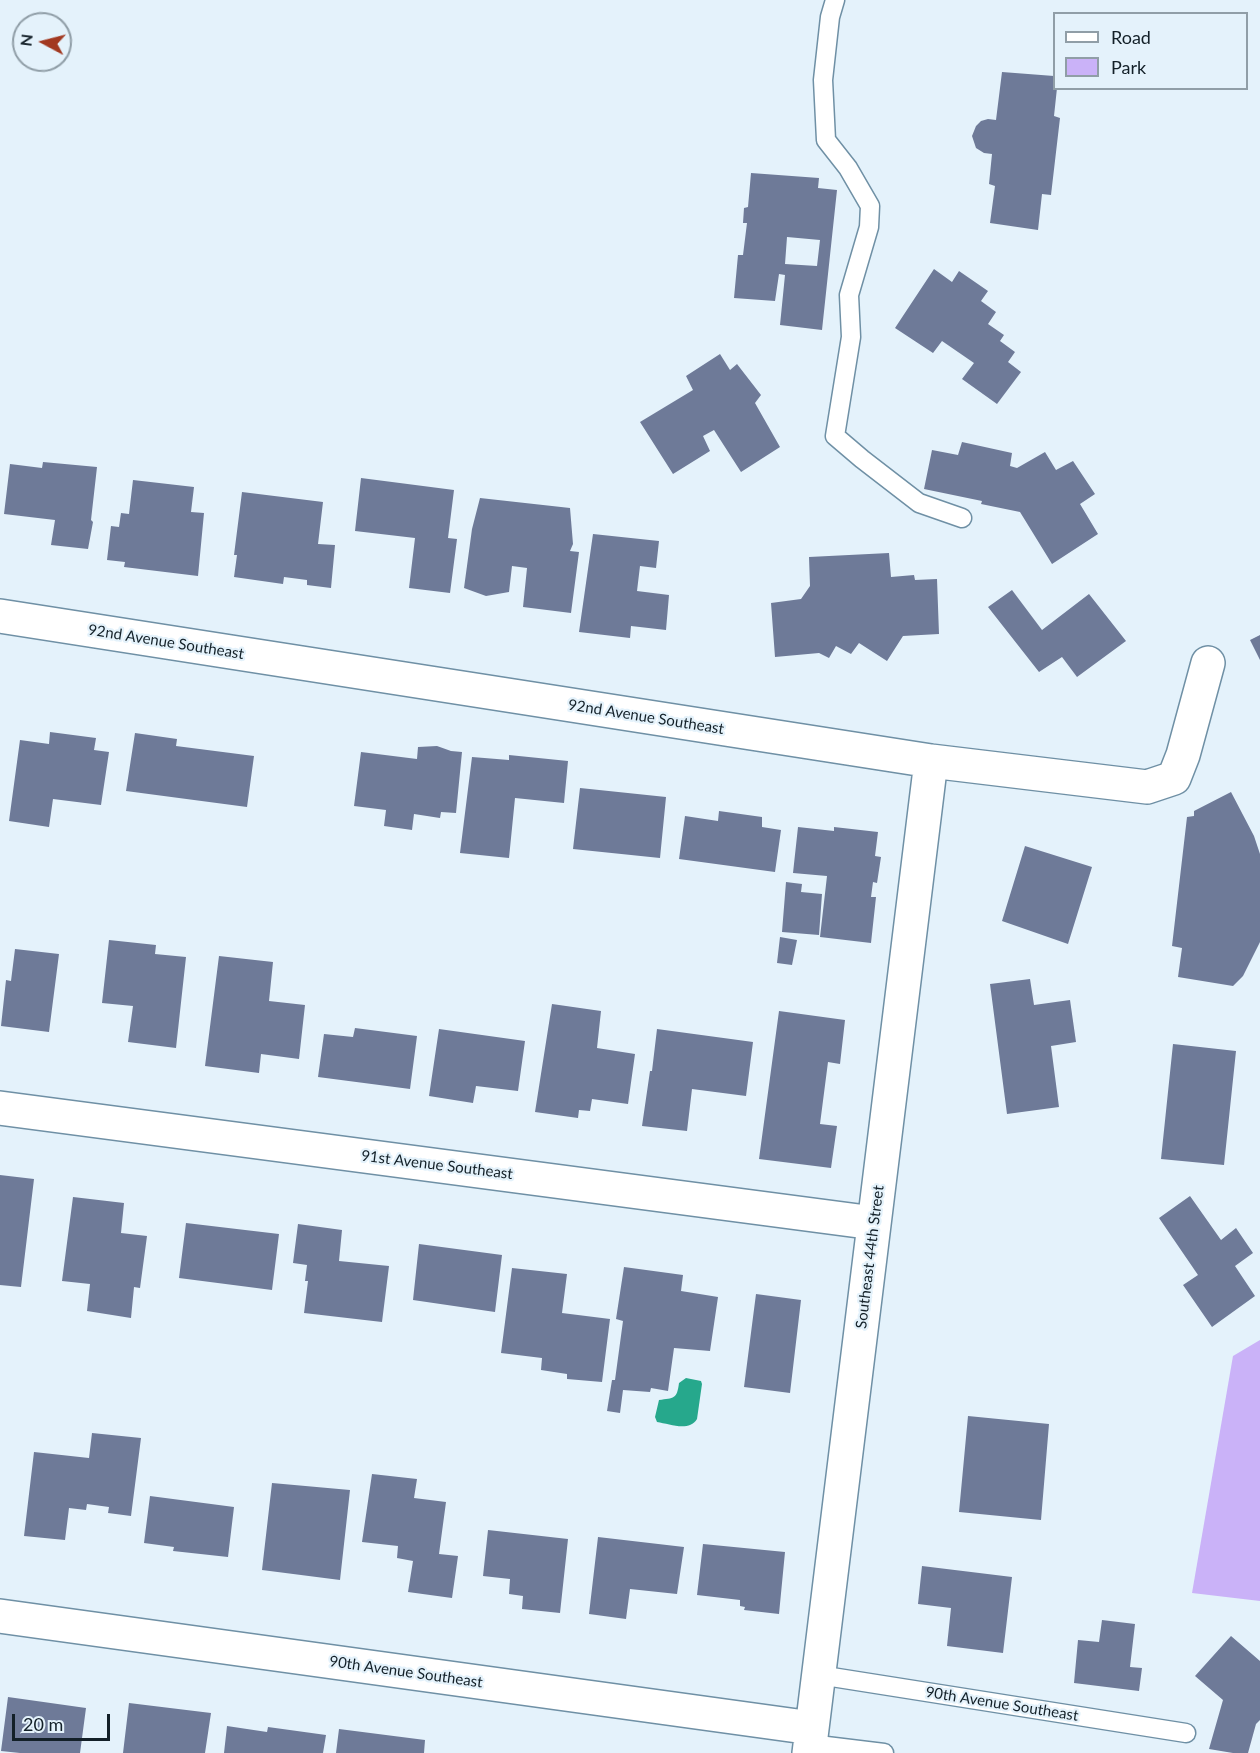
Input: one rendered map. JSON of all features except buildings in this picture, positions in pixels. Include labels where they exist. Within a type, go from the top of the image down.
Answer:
[{"type":"street","name":"92nd Avenue Southeast","points":[[0,616],[931,761],[1147,787],[1174,778],[1183,755],[1208,663]]},
{"type":"street","name":"Southeast 44th Street","points":[[810,1742],[931,761]]},
{"type":"street","name":"91st Avenue Southeast","points":[[0,1108],[874,1222]]},
{"type":"street","name":"90th Avenue Southeast","points":[[0,1616],[810,1742]]},
{"type":"lane","points":[[835,0],[830,17],[823,80],[826,140],[848,168],[870,207],[869,227],[849,295],[851,337],[836,436],[919,503],[962,518]]},
{"type":"lane","name":"90th Avenue Southeast","points":[[819,1675],[1186,1733]]},
{"type":"lane","points":[[810,1742],[884,1753]]},
{"type":"green space","points":[[1260,1340],[1260,1601],[1192,1593],[1233,1356]]},
{"type":"shaded area","points":[[686,1378],[701,1381],[702,1384],[697,1419],[694,1423],[684,1426],[657,1422],[655,1417],[659,1400],[674,1397],[679,1383]]}]
